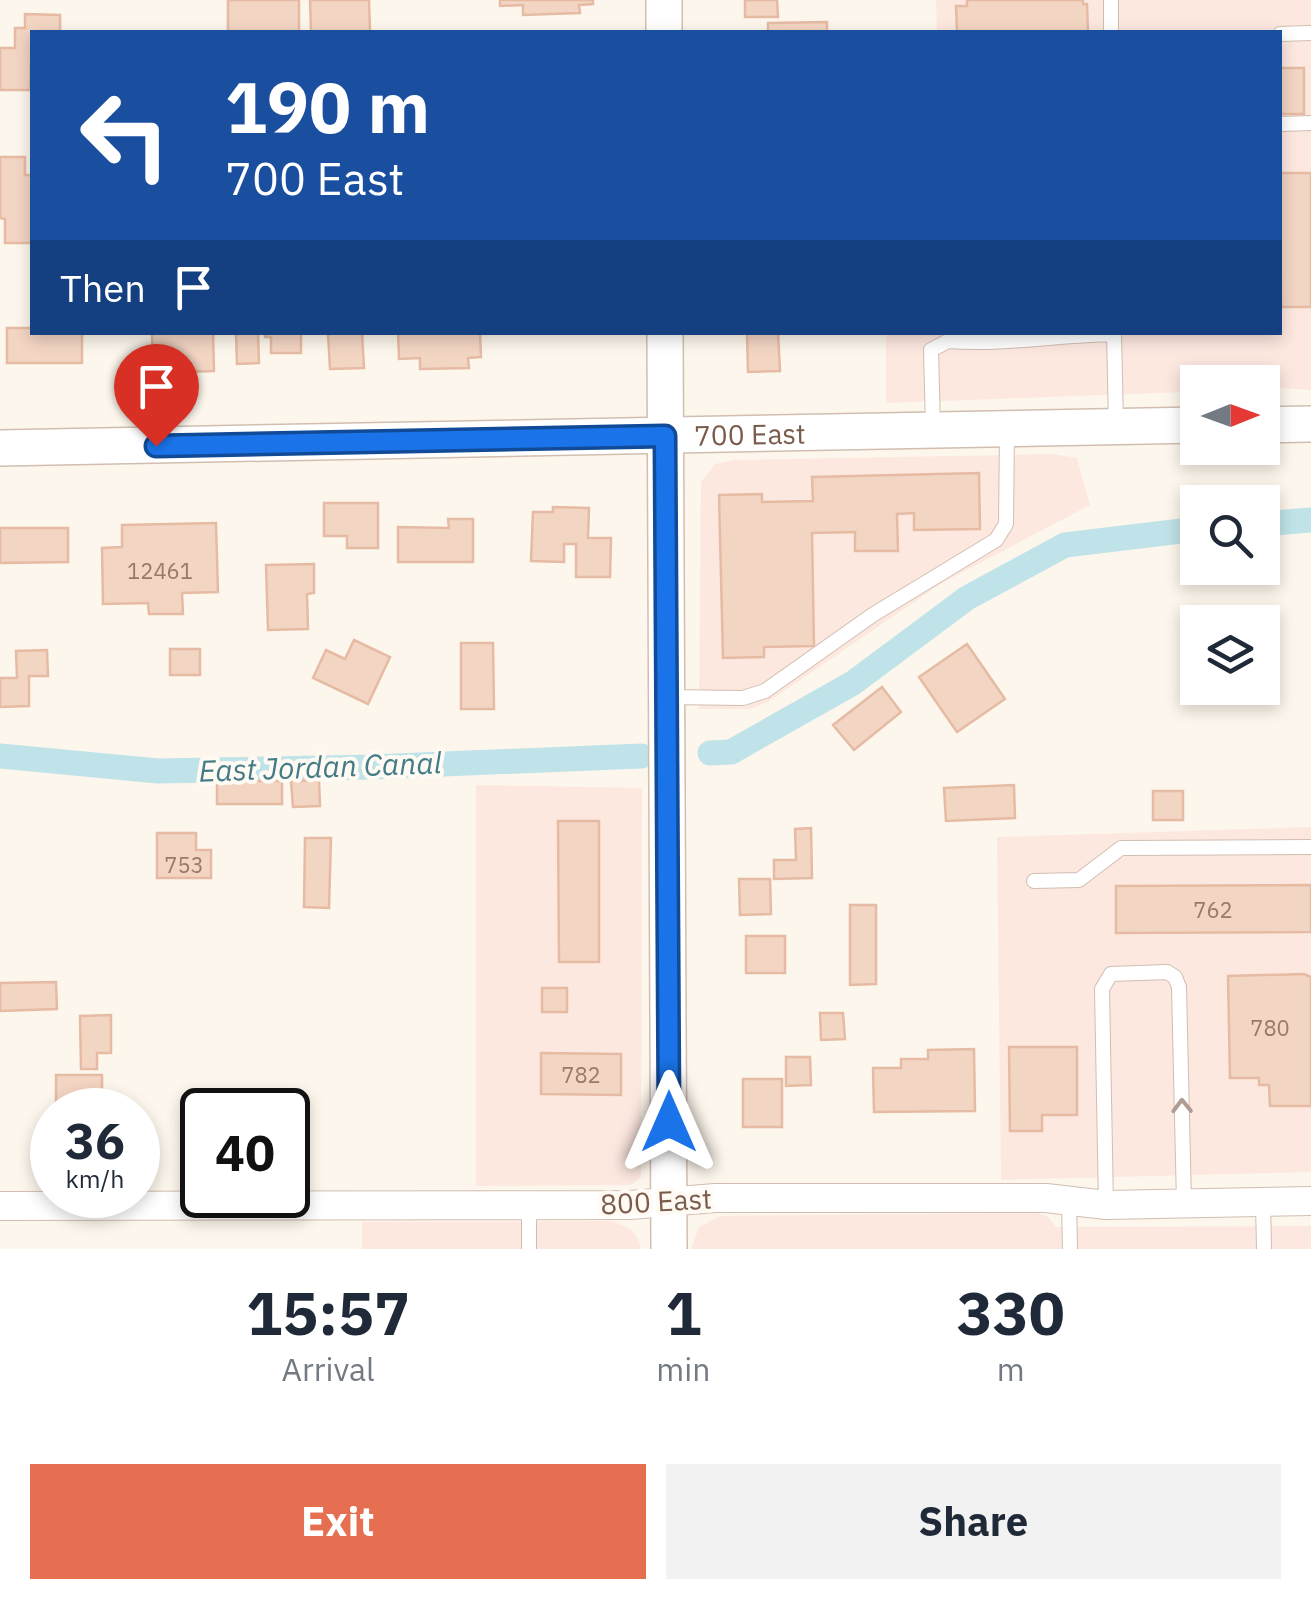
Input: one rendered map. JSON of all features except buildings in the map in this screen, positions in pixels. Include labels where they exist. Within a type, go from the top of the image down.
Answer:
[{"type":"street","points":[[664,0],[664,30]]},
{"type":"street","points":[[665,335],[670,1249]]},
{"type":"street","points":[[1280,425],[1311,424]]},
{"type":"street","name":"700 East","points":[[0,448],[1180,425]]},
{"type":"street","name":"800 East","points":[[0,1206],[530,1205],[715,1198],[1046,1198],[1106,1205],[1311,1201]]},
{"type":"lane","points":[[1111,0],[1112,30]]},
{"type":"lane","points":[[1282,34],[1311,33]]},
{"type":"lane","points":[[1282,124],[1311,123]]},
{"type":"lane","points":[[933,431],[932,350],[938,344],[1025,342],[1073,335]]},
{"type":"lane","points":[[1114,335],[1116,426]]},
{"type":"lane","points":[[666,698],[742,698],[765,691],[874,614],[996,540],[1006,524],[1007,428]]},
{"type":"lane","points":[[1034,881],[1079,880],[1121,848],[1311,847]]},
{"type":"lane","points":[[1106,1205],[1102,989],[1112,974],[1167,972],[1175,977],[1179,987],[1184,1203]]},
{"type":"lane","points":[[1069,1201],[1070,1249]]},
{"type":"lane","points":[[1263,1202],[1264,1249]]},
{"type":"lane","points":[[529,1249],[530,1205]]},
{"type":"shaded area","points":[[936,0],[1311,0],[1311,390],[1280,388],[1280,365],[1180,365],[1180,392],[886,403],[886,335],[1282,335],[1282,30],[937,30]]},
{"type":"shaded area","points":[[1052,454],[1077,458],[1090,505],[942,583],[768,702],[750,709],[699,709],[701,482],[715,464],[735,460]]},
{"type":"shaded area","points":[[476,785],[642,788],[641,1177],[631,1185],[476,1186]]},
{"type":"shaded area","points":[[1311,827],[1311,1172],[1001,1180],[997,837]]},
{"type":"shaded area","points":[[1038,1213],[1056,1227],[1311,1226],[1311,1249],[691,1249],[699,1227],[720,1216]]},
{"type":"shaded area","points":[[612,1221],[631,1229],[640,1249],[362,1249],[362,1222]]},
{"type":"waterway","name":"East Jordan Canal","points":[[1280,523],[1311,520]]},
{"type":"waterway","name":"East Jordan Canal","points":[[710,753],[731,752],[853,683],[967,598],[1065,545],[1180,531]]},
{"type":"waterway","name":"East Jordan Canal","points":[[0,756],[158,771],[641,756]]},
{"type":"route","points":[[156,446],[665,436],[669,1122]]}]
